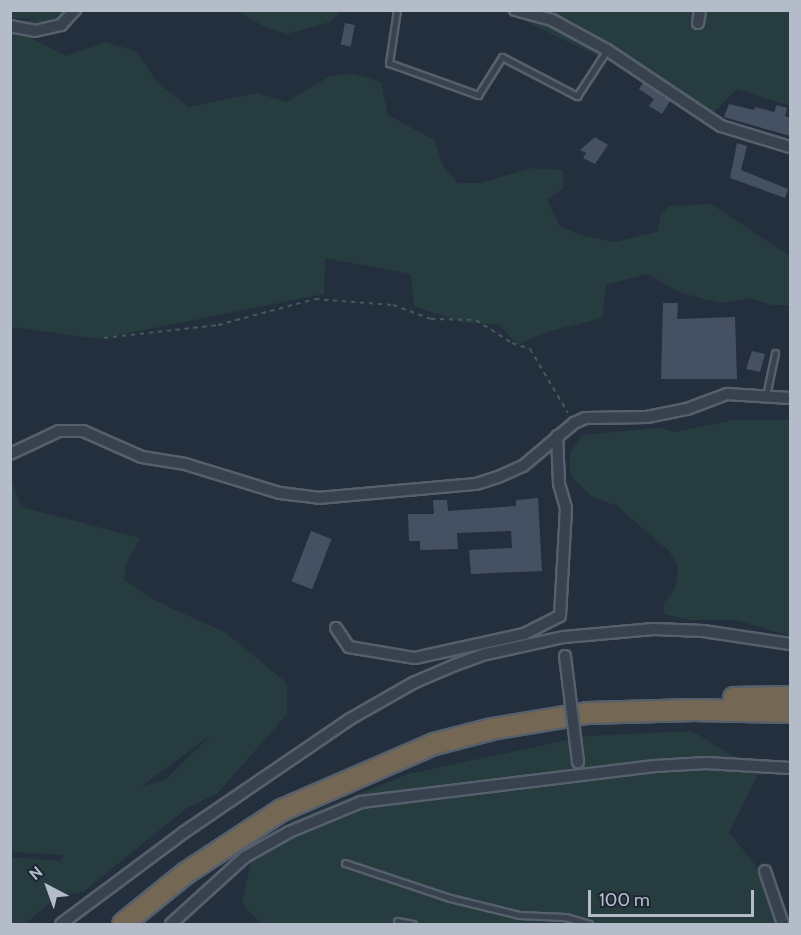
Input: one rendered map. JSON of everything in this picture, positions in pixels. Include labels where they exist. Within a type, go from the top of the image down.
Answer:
[{"type":"highway","points":[[123,924],[234,838],[338,782],[434,744],[492,729],[690,699],[790,697]]},
{"type":"highway","points":[[588,713],[694,710],[790,712]]},
{"type":"highway","points":[[132,924],[190,878],[285,815],[339,789],[436,751],[495,735],[590,722],[693,718],[790,721]]},
{"type":"street","points":[[10,26],[35,31],[61,25],[75,10]]},
{"type":"street","points":[[515,10],[552,20],[607,50],[721,126],[790,147]]},
{"type":"street","points":[[698,23],[700,10]]},
{"type":"street","points":[[10,454],[59,431],[83,431],[142,457],[185,464],[280,493],[318,498],[476,484],[523,466],[557,436],[585,418],[647,417],[687,409],[727,394],[790,398]]},
{"type":"street","points":[[336,628],[349,647],[415,658],[524,634],[560,616],[566,508],[559,483],[557,436]]},
{"type":"street","points":[[61,924],[183,833],[350,719],[413,682],[486,654],[564,637],[654,628],[703,631],[790,644]]},
{"type":"street","points":[[524,634],[527,646]]},
{"type":"street","points":[[564,637],[580,767]]},
{"type":"street","points":[[171,924],[245,857],[289,832],[361,802],[580,767],[706,763],[790,768]]},
{"type":"street","points":[[765,872],[783,924]]},
{"type":"lane","points":[[397,10],[388,63],[478,95],[502,57],[577,96],[607,50]]},
{"type":"lane","points":[[766,396],[775,353]]},
{"type":"lane","points":[[345,863],[450,898],[519,915],[565,917],[589,924]]},
{"type":"lane","points":[[397,921],[413,924]]},
{"type":"path","points":[[104,338],[218,325],[315,299],[393,305],[431,319],[476,320],[512,343],[530,349],[574,423]]},
{"type":"green space","points":[[11,11],[76,11],[63,25],[35,31],[10,23],[35,19],[11,18]]},
{"type":"green space","points":[[238,11],[341,11],[330,22],[287,34],[263,26]]},
{"type":"green space","points":[[504,11],[790,11],[790,106],[737,89],[714,112]]},
{"type":"green space","points":[[11,28],[66,56],[105,42],[136,51],[157,82],[188,107],[257,93],[287,102],[330,76],[354,74],[381,82],[388,115],[434,140],[444,168],[458,183],[480,183],[532,168],[563,170],[563,189],[547,199],[559,225],[580,235],[615,242],[657,232],[661,214],[670,206],[711,204],[790,256],[790,305],[772,305],[750,298],[722,303],[681,293],[647,274],[606,285],[602,318],[546,332],[518,345],[498,324],[465,323],[414,306],[411,274],[325,258],[324,294],[99,339],[11,327]]},
{"type":"green space","points":[[734,420],[790,420],[790,636],[736,620],[689,620],[664,614],[664,603],[676,587],[678,565],[669,551],[617,506],[591,496],[570,475],[570,453],[582,435],[659,428],[675,432]]},
{"type":"green space","points":[[10,475],[21,507],[141,538],[126,564],[124,580],[156,601],[226,633],[287,683],[287,714],[217,794],[188,807],[83,892],[56,897],[25,924],[11,924],[11,857],[61,861],[64,855],[11,852]],"holes":[[[210,736],[165,780],[142,786]]]},
{"type":"green space","points":[[692,731],[759,772],[729,832],[764,876],[783,924],[261,924],[242,903],[253,852],[292,821],[408,774],[586,736]]},
{"type":"building","points":[[345,23],[355,25],[351,47],[341,45]]},
{"type":"building","points":[[643,83],[670,101],[662,114],[649,106],[654,99],[639,89]]},
{"type":"building","points":[[729,104],[774,112],[777,105],[787,108],[785,116],[790,118],[790,136],[724,117]]},
{"type":"building","points":[[595,137],[608,145],[595,164],[583,158],[586,153],[580,150]]},
{"type":"building","points":[[737,143],[747,146],[741,170],[788,189],[785,198],[730,178]]},
{"type":"building","points":[[663,303],[678,303],[677,319],[735,317],[737,379],[661,379]]},
{"type":"building","points":[[752,351],[765,354],[760,372],[746,369]]},
{"type":"building","points":[[538,498],[542,571],[471,574],[469,550],[512,548],[511,531],[457,533],[458,549],[420,550],[420,541],[409,541],[408,514],[434,514],[433,500],[447,500],[448,511],[516,506],[516,500]]},
{"type":"building","points":[[311,531],[332,539],[312,589],[292,581]]}]
